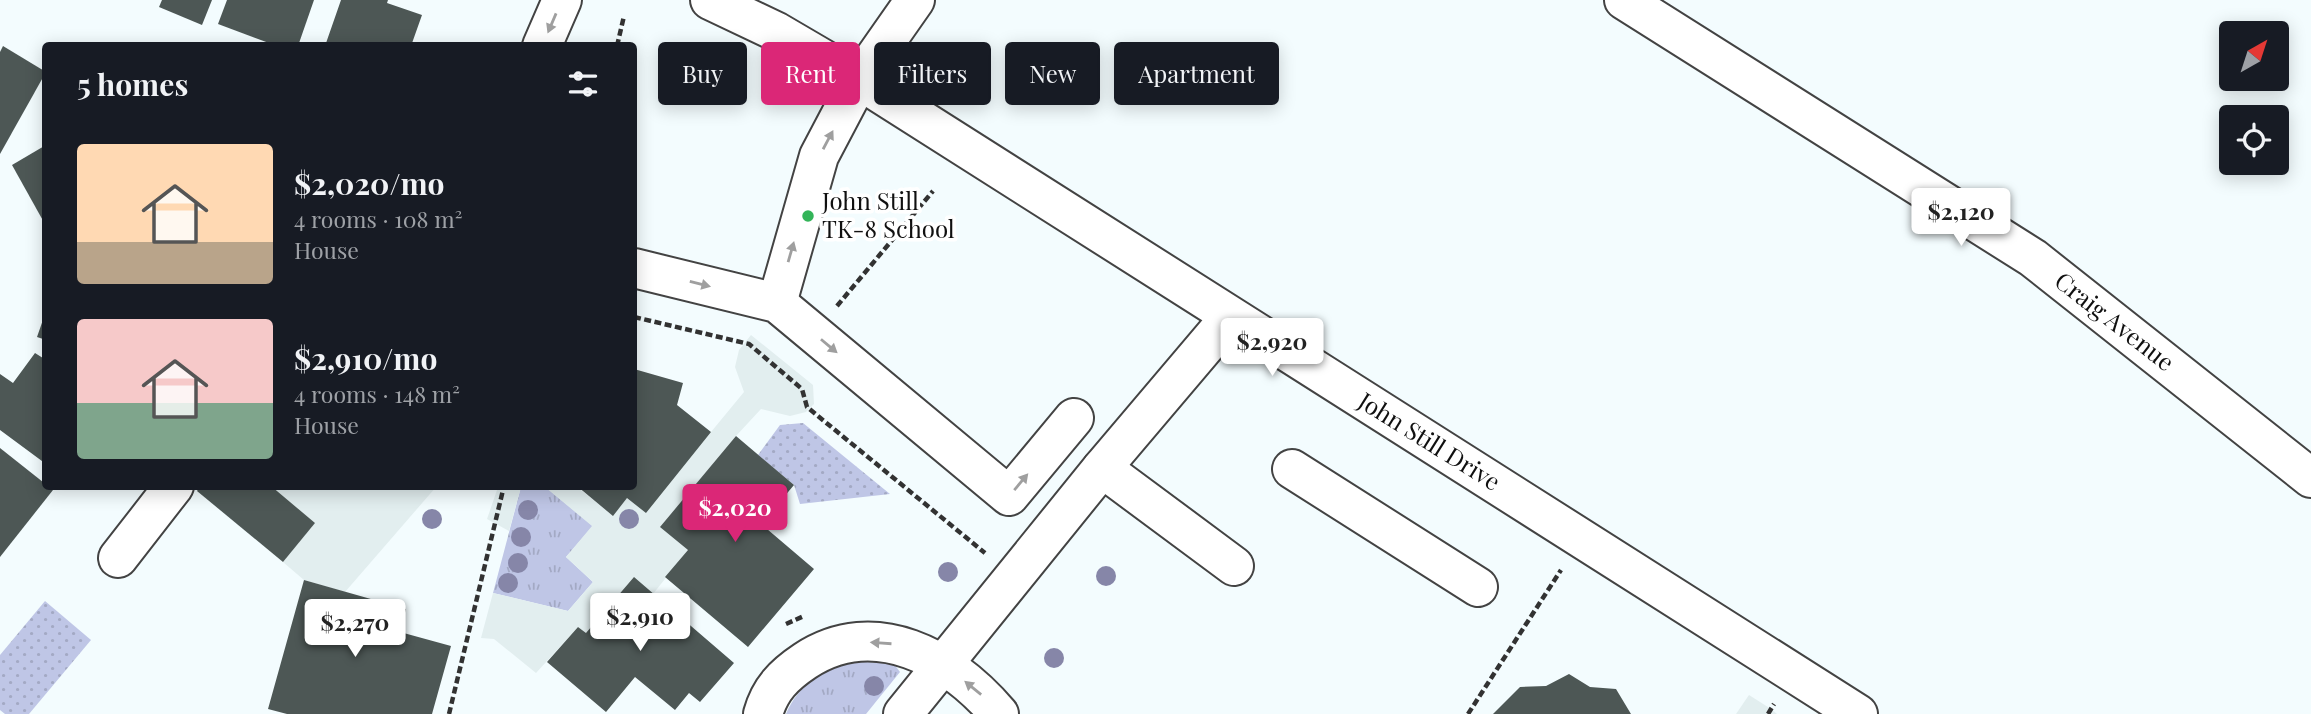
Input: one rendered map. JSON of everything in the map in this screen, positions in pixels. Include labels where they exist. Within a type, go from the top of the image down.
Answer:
[{"type":"street","points":[[544,42],[562,0]]},
{"type":"street","name":"John Still Drive","points":[[710,0],[794,42]]},
{"type":"street","points":[[860,79],[915,0]]},
{"type":"street","name":"Craig Avenue","points":[[1624,0],[2033,258],[2311,478]]},
{"type":"street","name":"John Still Drive","points":[[860,81],[1858,714]]},
{"type":"street","points":[[776,303],[819,156],[846,105]]},
{"type":"street","points":[[637,269],[776,303],[1009,496],[1074,418]]},
{"type":"street","points":[[903,714],[1102,468],[1230,317]]},
{"type":"street","points":[[1102,468],[1234,566]]},
{"type":"street","points":[[1292,470],[1478,587]]},
{"type":"street","points":[[118,558],[171,490]]},
{"type":"street","points":[[763,714],[780,679],[827,647],[886,641],[915,650],[945,665],[985,698],[999,714]]},
{"type":"path","points":[[618,42],[624,16]]},
{"type":"path","points":[[783,373],[933,191]]},
{"type":"path","points":[[637,318],[749,344],[802,389],[807,407],[987,554]]},
{"type":"path","points":[[449,714],[504,490]]},
{"type":"path","points":[[979,564],[996,544]]},
{"type":"path","points":[[1468,714],[1563,566]]},
{"type":"path","points":[[780,627],[812,612]]},
{"type":"path","points":[[1768,714],[1774,703]]},
{"type":"green space","points":[[803,423],[890,494],[800,504],[794,485],[758,455],[780,425]]},
{"type":"green space","points":[[520,490],[549,490],[593,526],[566,557],[593,582],[568,611],[493,593]]},
{"type":"green space","points":[[45,601],[91,640],[29,714],[5,714],[0,710],[0,655]]},
{"type":"green space","points":[[855,661],[894,664],[900,672],[866,714],[786,714],[798,694],[814,679]]},
{"type":"shaded area","points":[[751,335],[813,385],[814,404],[806,412],[790,416],[761,409],[736,436],[661,526],[688,550],[653,594],[586,633],[578,627],[536,673],[494,639],[481,638],[493,593],[568,611],[593,582],[566,557],[592,526],[549,490],[581,490],[613,515],[627,498],[711,432],[744,392],[735,367],[739,350]]},
{"type":"shaded area","points":[[275,490],[433,490],[345,592],[304,580],[283,562],[315,523]]},
{"type":"shaded area","points":[[497,490],[520,490],[509,531],[487,519]]},
{"type":"shaded area","points":[[1749,695],[1771,709],[1777,714],[1736,714]]},
{"type":"building","points":[[162,0],[212,0],[202,25],[159,7]]},
{"type":"building","points":[[227,0],[314,0],[299,42],[266,42],[218,24]]},
{"type":"building","points":[[341,0],[388,0],[387,3],[422,15],[412,42],[326,42]]},
{"type":"building","points":[[3,46],[42,70],[42,79],[0,154],[0,52]]},
{"type":"building","points":[[42,147],[42,219],[12,165]]},
{"type":"building","points":[[42,323],[42,339],[37,337]]},
{"type":"building","points":[[35,353],[42,357],[42,461],[0,430],[0,374],[13,383]]},
{"type":"building","points":[[637,370],[683,383],[677,405],[711,432],[646,513],[627,498],[613,516],[582,490],[637,490]]},
{"type":"building","points":[[736,436],[794,485],[761,524],[814,569],[748,647],[665,577],[688,550],[660,527]]},
{"type":"building","points":[[0,448],[42,481],[42,490],[53,490],[0,557]]},
{"type":"building","points":[[276,490],[315,523],[283,562],[197,491]]},
{"type":"building","points":[[634,577],[734,663],[700,702],[689,693],[675,710],[635,677],[606,712],[547,662],[578,627],[586,633]]},
{"type":"building","points":[[304,580],[406,609],[400,632],[451,646],[432,714],[287,714],[268,709]]},
{"type":"building","points":[[1569,674],[1590,687],[1616,689],[1631,714],[1493,714],[1520,687],[1546,686]]},
{"type":"place","name":"John Still TK-8 School","points":[[808,216]]}]
